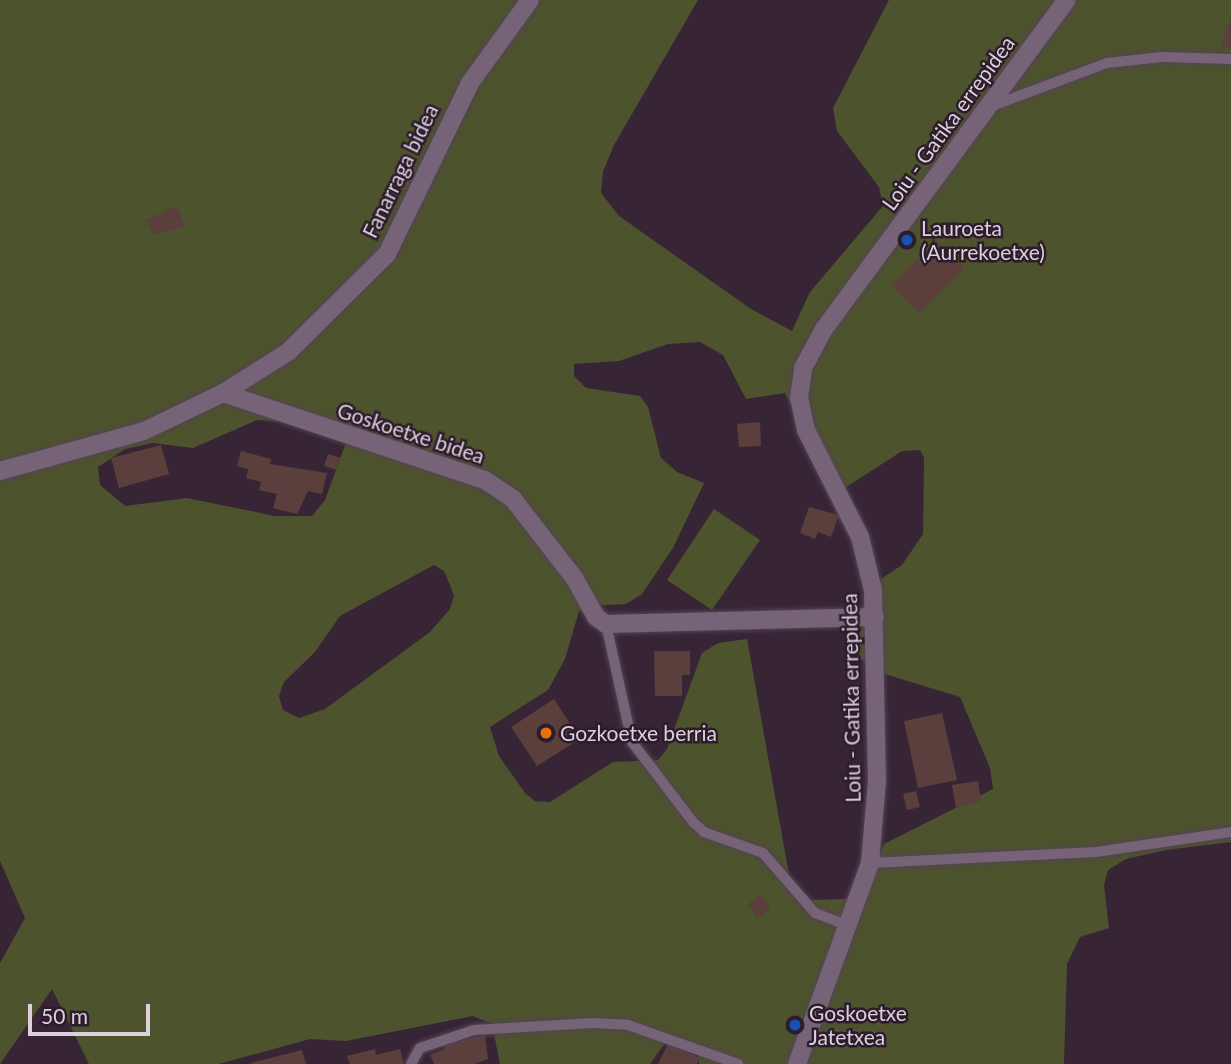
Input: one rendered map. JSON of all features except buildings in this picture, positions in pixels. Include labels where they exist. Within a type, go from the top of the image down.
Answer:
[{"type":"street","name":"Fanarraga bidea","points":[[0,471],[144,431],[223,393],[288,352],[387,254],[470,83],[530,0]]},
{"type":"street","name":"Loiu - Gatika errepidea","points":[[797,1064],[870,863],[877,780],[875,617],[866,557],[806,430],[800,383],[824,329],[1067,0]]},
{"type":"street","name":"Goskoetxe bidea","points":[[223,393],[485,480],[513,499],[575,579],[596,617],[606,624]]},
{"type":"street","points":[[606,624],[875,617]]},
{"type":"lane","points":[[988,107],[1107,63],[1162,57],[1231,60]]},
{"type":"lane","points":[[606,624],[604,633],[632,742],[693,822],[704,832],[763,853],[815,913],[849,926]]},
{"type":"lane","points":[[870,863],[1096,852],[1231,832]]},
{"type":"lane","points":[[411,1064],[420,1048],[474,1030],[614,1023],[738,1064]]},
{"type":"green space","points":[[0,0],[698,0],[614,145],[603,172],[601,193],[619,216],[751,309],[792,331],[810,292],[883,206],[879,187],[837,131],[833,108],[889,0],[1231,0],[1231,842],[1166,850],[1126,859],[1108,870],[1104,885],[1109,928],[1080,937],[1067,964],[1064,1064],[699,1064],[698,1052],[668,1039],[650,1064],[500,1064],[492,1024],[473,1016],[346,1041],[310,1039],[219,1064],[89,1064],[52,989],[0,1064],[0,963],[25,918],[0,861]],"holes":[[[700,342],[723,355],[746,399],[785,393],[837,493],[902,451],[920,450],[924,458],[923,534],[902,565],[869,587],[865,625],[855,638],[860,658],[875,671],[960,697],[990,768],[993,789],[884,844],[874,870],[853,897],[810,900],[790,880],[747,639],[718,643],[702,653],[667,749],[658,760],[613,762],[550,802],[535,801],[525,793],[499,756],[490,727],[548,690],[565,659],[579,611],[589,606],[626,604],[642,594],[673,548],[704,483],[677,472],[661,458],[648,407],[640,396],[586,388],[574,376],[574,364],[619,361],[668,344]],[[257,420],[334,425],[347,440],[325,500],[312,516],[275,516],[187,498],[125,506],[100,485],[98,467],[125,449],[153,443],[193,448]],[[434,565],[444,571],[454,595],[450,609],[430,632],[325,709],[299,718],[283,710],[279,696],[284,682],[315,652],[340,616]]]},
{"type":"green space","points":[[714,509],[760,540],[712,610],[667,580]]},
{"type":"place","name":"Lauroeta (Aurrekoetxe)","points":[[907,240]]},
{"type":"place","name":"Gozkoetxe berria","points":[[546,733]]},
{"type":"place","name":"Goskoetxe Jatetxea","points":[[795,1025]]}]
